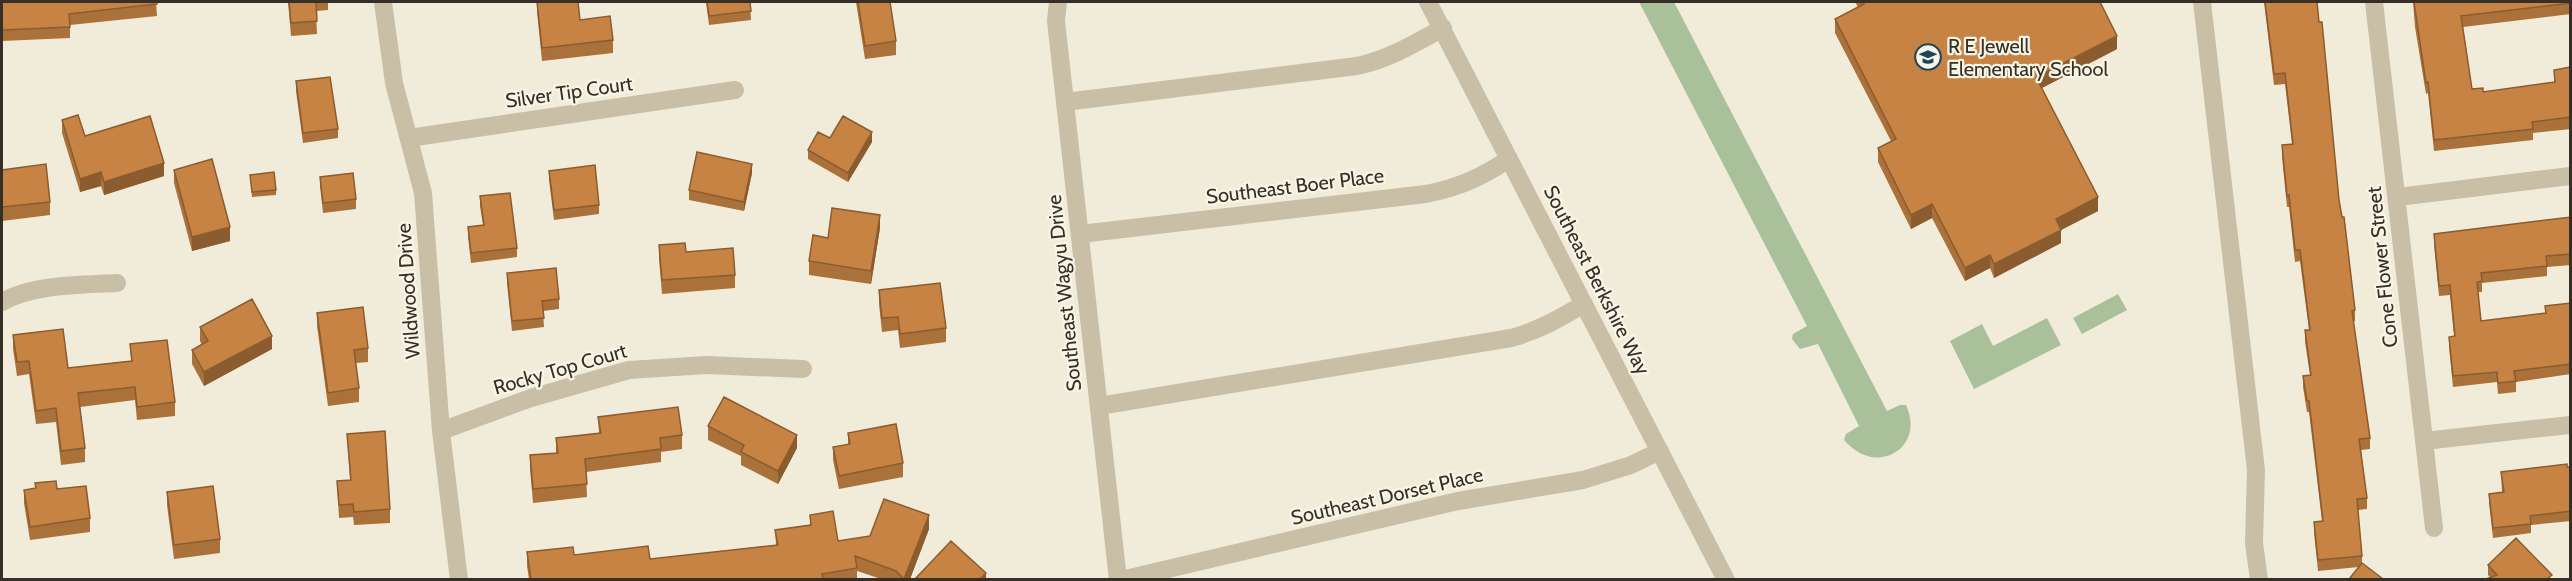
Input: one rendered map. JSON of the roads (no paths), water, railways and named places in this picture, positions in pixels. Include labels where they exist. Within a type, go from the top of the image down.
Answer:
[{"type":"street","name":"Wildwood Drive","points":[[383,2],[394,83],[423,193],[441,431],[459,579]]},
{"type":"street","name":"Southeast Wagyu Drive","points":[[1058,2],[1056,21],[1120,579]]},
{"type":"street","name":"Southeast Berkshire Way","points":[[1428,2],[1726,579]]},
{"type":"street","points":[[2202,2],[2256,470],[2254,543],[2259,579]]},
{"type":"street","name":"Cone Flower Street","points":[[2374,2],[2434,528]]},
{"type":"street","points":[[1065,102],[1357,66],[1377,62],[1397,54],[1443,28]]},
{"type":"street","name":"Silver Tip Court","points":[[409,138],[735,90]]},
{"type":"street","name":"Southeast Boer Place","points":[[1080,234],[1426,194],[1457,188],[1483,176],[1509,159]]},
{"type":"street","points":[[2398,197],[2571,176]]},
{"type":"street","points":[[2,302],[10,297],[56,287],[117,283]]},
{"type":"street","points":[[1099,406],[1510,338],[1530,333],[1550,324],[1584,304]]},
{"type":"street","name":"Rocky Top Court","points":[[441,431],[531,398],[629,370],[706,365],[803,369]]},
{"type":"street","points":[[2424,441],[2571,425]]},
{"type":"street","name":"Southeast Dorset Place","points":[[1120,579],[1458,501],[1583,480],[1631,465],[1660,451]]},
{"type":"place","name":"R E Jewell Elementary School","points":[[1928,57]]}]
